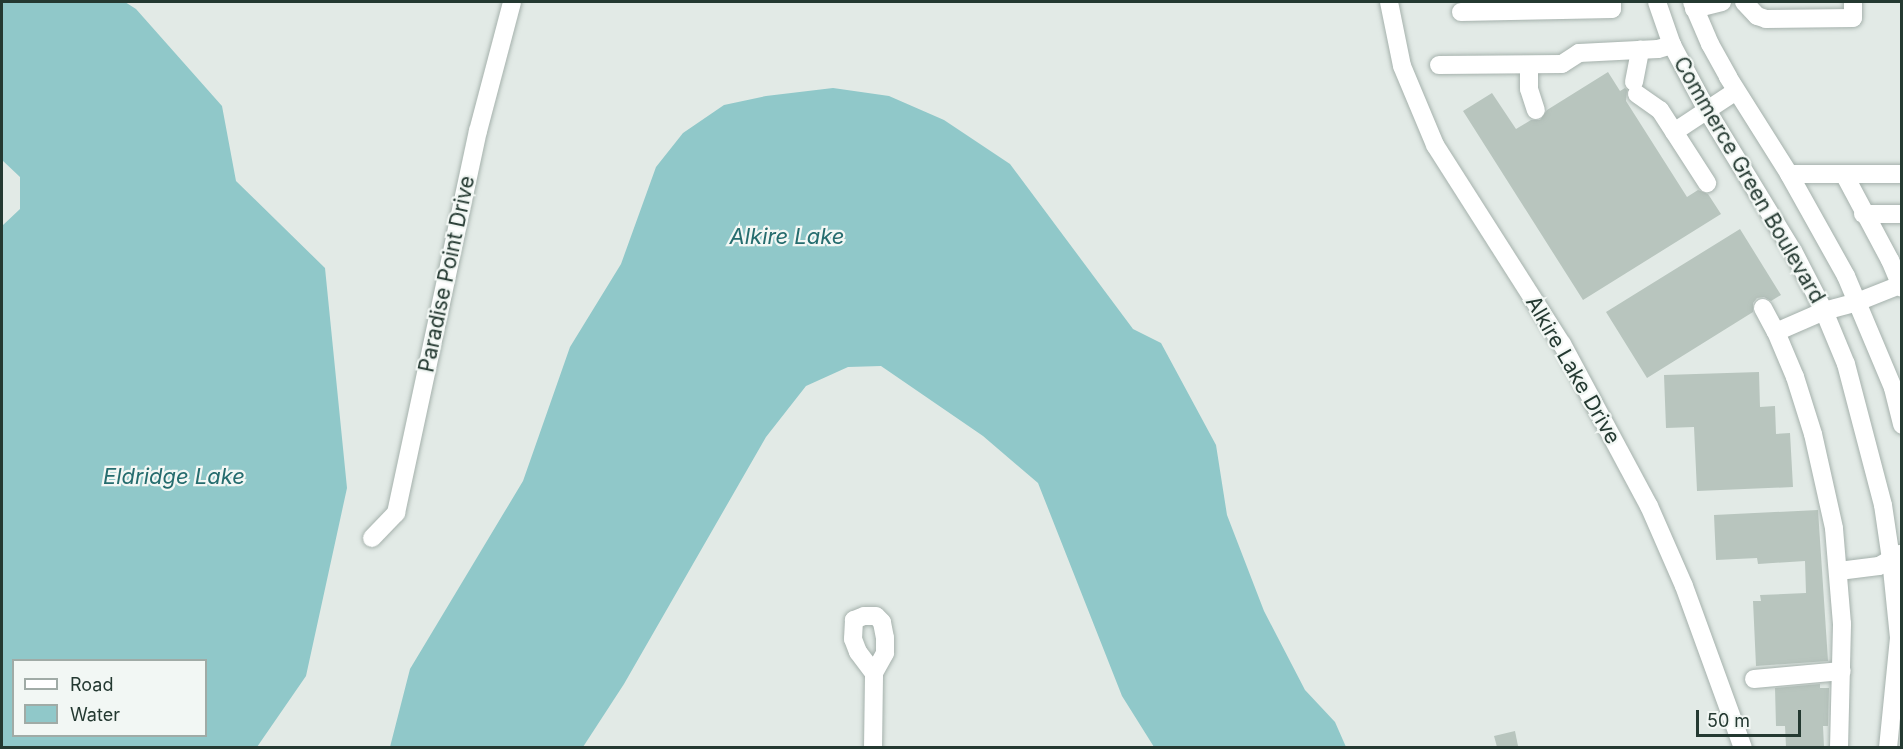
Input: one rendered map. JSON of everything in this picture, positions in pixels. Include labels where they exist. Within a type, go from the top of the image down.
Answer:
[{"type":"street","name":"Paradise Point Drive","points":[[372,538],[396,513],[478,131],[512,2]]},
{"type":"street","name":"Alkire Lake Drive","points":[[1389,2],[1402,66],[1430,135],[1460,187],[1562,344],[1649,506],[1684,586],[1743,747]]},
{"type":"street","points":[[1461,12],[1612,9],[1612,2]]},
{"type":"street","name":"Commerce Green Boulevard","points":[[1657,2],[1672,45],[1708,112],[1793,251],[1824,311],[1846,364],[1883,505],[1893,566],[1899,638],[1888,747]]},
{"type":"street","points":[[1693,5],[1722,2]]},
{"type":"street","points":[[1744,2],[1758,16],[1766,19],[1853,18],[1853,2]]},
{"type":"street","name":"Commerce Green Boulevard","points":[[1693,5],[1710,44],[1736,91],[1789,174],[1846,276],[1893,388],[1902,425]]},
{"type":"street","points":[[1439,65],[1562,64],[1579,53],[1640,50],[1672,45]]},
{"type":"street","points":[[1640,50],[1636,88],[1660,110],[1707,183]]},
{"type":"street","points":[[1529,65],[1529,89],[1536,110]]},
{"type":"street","points":[[1674,132],[1708,112],[1736,91]]},
{"type":"street","points":[[1789,174],[1902,174]]},
{"type":"street","points":[[1776,332],[1824,311],[1901,286],[1896,258],[1863,214],[1844,174]]},
{"type":"street","points":[[1863,214],[1902,214]]},
{"type":"street","points":[[1763,308],[1795,377],[1816,445],[1834,528],[1839,571],[1842,671],[1839,747]]},
{"type":"street","points":[[1839,571],[1893,566]]},
{"type":"street","points":[[1754,680],[1842,671]]},
{"type":"street","points":[[873,747],[874,673]]},
{"type":"water","name":"Eldridge Lake","points":[[2,2],[125,2],[136,9],[222,106],[236,181],[325,268],[347,488],[306,676],[257,747],[2,747],[2,226],[20,209],[20,177],[2,160]]},
{"type":"water","name":"Alkire Lake","points":[[833,88],[889,96],[944,120],[1010,164],[1133,329],[1161,343],[1216,445],[1227,515],[1264,611],[1305,690],[1335,722],[1346,747],[1154,747],[1122,696],[1038,483],[983,436],[881,366],[848,367],[806,386],[766,437],[624,684],[583,747],[390,747],[410,669],[523,481],[570,347],[621,264],[656,167],[683,133],[724,105],[766,96]]},
{"type":"building","points":[[1608,72],[1620,91],[1625,88],[1627,90],[1626,101],[1687,197],[1698,190],[1708,194],[1721,214],[1583,300],[1463,111],[1492,93],[1516,129],[1531,120],[1540,120],[1547,110]]},
{"type":"building","points":[[1740,229],[1781,295],[1771,301],[1764,297],[1757,298],[1753,303],[1753,312],[1647,378],[1606,312]]},
{"type":"building","points":[[1759,372],[1760,407],[1775,406],[1776,434],[1790,433],[1793,487],[1697,491],[1694,427],[1666,428],[1664,375]]},
{"type":"building","points":[[1818,510],[1828,661],[1756,666],[1753,601],[1761,601],[1760,595],[1806,593],[1805,561],[1758,564],[1757,558],[1716,560],[1714,515]]},
{"type":"building","points":[[1820,684],[1820,688],[1829,688],[1828,726],[1823,726],[1824,747],[1786,747],[1785,726],[1776,726],[1775,688]]},
{"type":"building","points":[[1515,731],[1518,746],[1497,747],[1494,736]]}]
